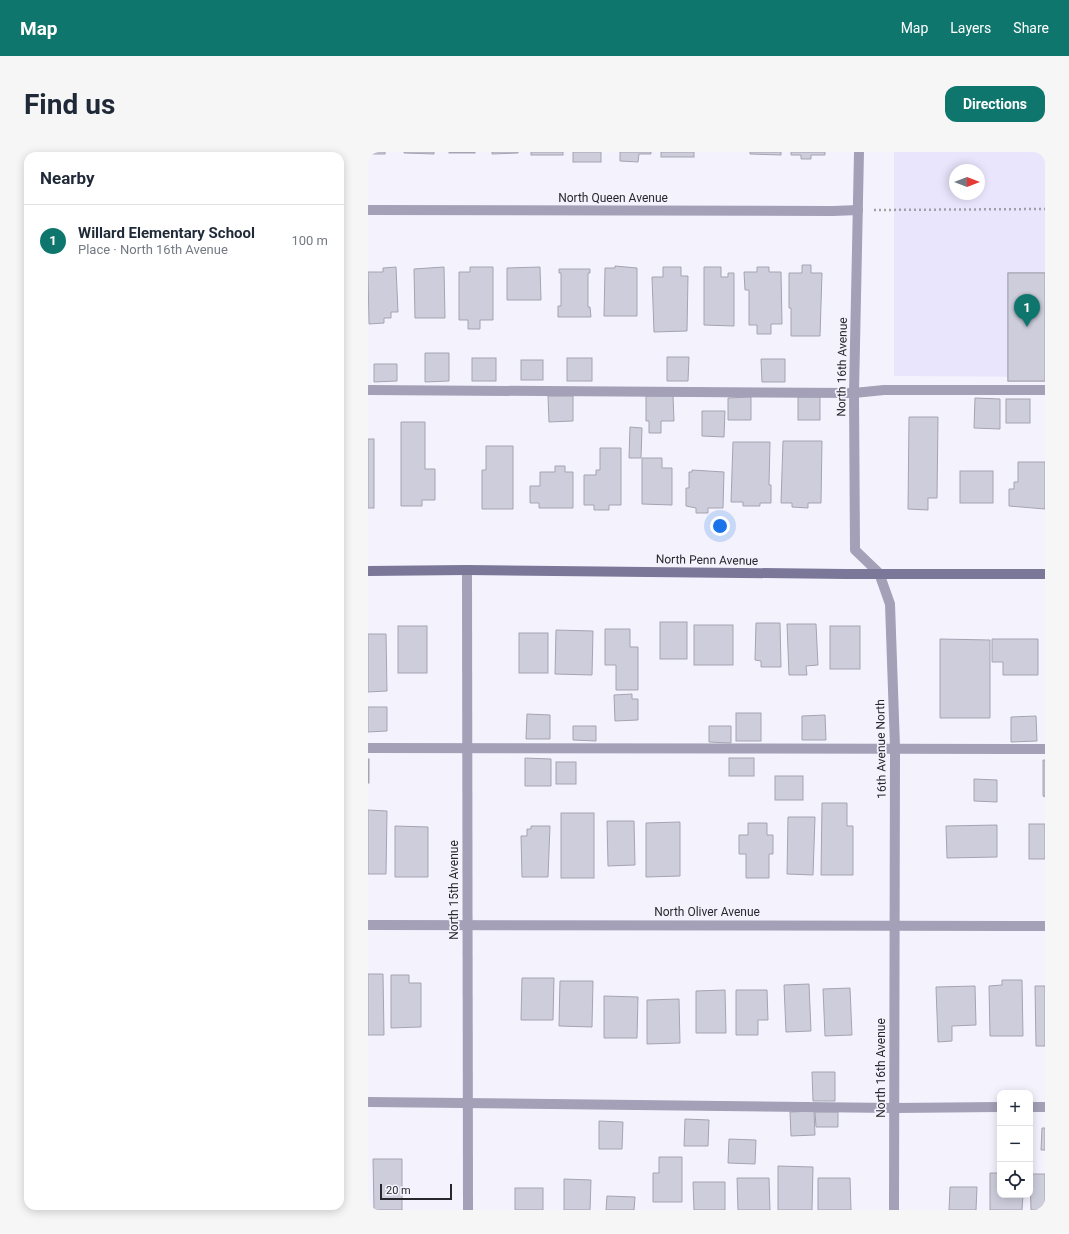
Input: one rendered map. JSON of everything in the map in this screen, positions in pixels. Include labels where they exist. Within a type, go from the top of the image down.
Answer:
[{"type":"main road","name":"North Penn Avenue","points":[[368,571],[467,570],[1045,574]]},
{"type":"street","name":"North 16th Avenue","points":[[859,152],[854,393],[855,550],[879,573]]},
{"type":"street","name":"North Queen Avenue","points":[[368,210],[858,210]]},
{"type":"street","points":[[368,390],[854,393],[884,390],[1045,390]]},
{"type":"street","name":"North 15th Avenue","points":[[467,570],[468,1210]]},
{"type":"street","name":"16th Avenue North","points":[[879,573],[890,604],[895,747],[894,926]]},
{"type":"street","points":[[368,748],[895,747],[1045,749]]},
{"type":"street","name":"North Oliver Avenue","points":[[368,924],[1045,926]]},
{"type":"street","name":"North 16th Avenue","points":[[894,926],[894,1210]]},
{"type":"street","points":[[368,1102],[894,1108],[997,1107]]},
{"type":"street","points":[[1033,1107],[1045,1107]]},
{"type":"path","points":[[858,210],[1045,209]]},
{"type":"shaded area","points":[[894,152],[1045,152],[1045,377],[894,376]]},
{"type":"building","points":[[368,152],[385,152],[385,154],[368,154]]},
{"type":"building","points":[[434,152],[434,154],[404,153]]},
{"type":"building","points":[[475,152],[475,153],[449,153]]},
{"type":"building","points":[[492,152],[518,152],[518,153],[492,154]]},
{"type":"building","points":[[531,152],[563,152],[563,155],[531,155]]},
{"type":"building","points":[[573,152],[601,152],[601,162],[573,162]]},
{"type":"building","points":[[620,152],[651,152],[651,154],[639,154],[638,162],[620,161]]},
{"type":"building","points":[[661,152],[694,152],[694,157],[661,157]]},
{"type":"building","points":[[750,152],[781,152],[781,155],[750,154]]},
{"type":"building","points":[[791,152],[825,152],[825,155],[811,155],[811,159],[801,159],[801,155],[791,155]]},
{"type":"building","points":[[802,265],[811,265],[811,273],[822,273],[820,336],[791,336],[789,273],[802,273]]},
{"type":"building","points":[[615,266],[637,268],[637,316],[604,316],[605,268],[615,268]]},
{"type":"building","points":[[396,267],[398,312],[391,312],[391,318],[384,318],[384,323],[369,324],[368,272],[383,272],[383,268]]},
{"type":"building","points":[[444,267],[445,318],[415,318],[414,269]]},
{"type":"building","points":[[470,267],[493,267],[493,320],[480,320],[480,329],[468,329],[468,320],[459,320],[459,272],[470,272]]},
{"type":"building","points":[[540,267],[541,300],[507,300],[507,268]]},
{"type":"building","points":[[663,267],[681,267],[681,276],[688,276],[687,331],[654,332],[652,277],[663,277]]},
{"type":"building","points":[[704,267],[721,267],[721,277],[728,277],[728,273],[734,273],[734,326],[704,325]]},
{"type":"building","points":[[757,267],[769,267],[769,272],[781,272],[782,324],[771,324],[771,334],[757,334],[757,325],[749,325],[749,290],[745,290],[744,272],[757,272]]},
{"type":"building","points":[[559,269],[590,269],[590,273],[588,273],[588,307],[590,307],[591,317],[558,317],[558,306],[561,306],[561,273],[559,273]]},
{"type":"building","points":[[1008,273],[1045,273],[1045,381],[1008,381]]},
{"type":"building","points":[[1008,273],[1045,273],[1045,381],[1008,381]]},
{"type":"building","points":[[425,353],[449,353],[449,381],[425,382]]},
{"type":"building","points":[[667,357],[689,357],[688,381],[667,381]]},
{"type":"building","points":[[472,358],[496,358],[496,381],[472,381]]},
{"type":"building","points":[[567,358],[592,358],[592,381],[567,381]]},
{"type":"building","points":[[761,359],[785,359],[785,382],[762,382]]},
{"type":"building","points":[[521,360],[543,360],[543,380],[521,380]]},
{"type":"building","points":[[374,364],[397,364],[397,381],[374,382]]},
{"type":"building","points":[[548,396],[573,396],[573,421],[549,422]]},
{"type":"building","points":[[646,396],[673,396],[674,421],[661,421],[661,433],[649,433],[649,421],[646,421]]},
{"type":"building","points":[[751,397],[751,420],[728,420],[728,398]]},
{"type":"building","points":[[798,397],[820,397],[820,420],[798,420]]},
{"type":"building","points":[[975,398],[1000,399],[1000,429],[974,428]]},
{"type":"building","points":[[1006,399],[1030,399],[1030,423],[1006,423]]},
{"type":"building","points":[[702,411],[725,411],[724,437],[702,436]]},
{"type":"building","points":[[909,417],[938,417],[937,498],[928,498],[928,510],[908,509]]},
{"type":"building","points":[[401,422],[425,422],[425,469],[435,469],[435,500],[422,500],[422,506],[401,506]]},
{"type":"building","points":[[630,427],[642,428],[641,458],[629,458]]},
{"type":"building","points":[[368,439],[374,439],[374,508],[368,508]]},
{"type":"building","points":[[783,441],[822,441],[821,503],[808,503],[808,508],[792,507],[792,503],[781,503]]},
{"type":"building","points":[[733,442],[770,442],[769,485],[771,485],[771,503],[760,503],[760,506],[743,506],[743,502],[731,502]]},
{"type":"building","points":[[486,446],[513,446],[513,509],[482,509],[482,470],[486,470]]},
{"type":"building","points":[[600,448],[621,448],[621,505],[609,505],[609,510],[594,510],[594,505],[584,505],[584,475],[596,475],[596,470],[600,470]]},
{"type":"building","points":[[642,458],[662,458],[662,468],[672,468],[672,505],[642,504]]},
{"type":"building","points":[[1018,462],[1045,462],[1045,509],[1009,506],[1009,489],[1014,489],[1014,482],[1018,482]]},
{"type":"building","points":[[555,466],[565,466],[565,472],[573,472],[573,508],[539,508],[539,503],[530,503],[530,486],[540,486],[540,472],[555,472]]},
{"type":"building","points":[[692,470],[724,472],[723,508],[708,508],[708,513],[696,513],[696,508],[686,506],[686,488],[689,488],[689,472],[692,472]]},
{"type":"building","points":[[960,471],[993,471],[993,503],[960,503]]},
{"type":"building","points":[[660,622],[687,622],[687,659],[660,659]]},
{"type":"building","points":[[756,623],[780,623],[781,667],[761,667],[761,661],[755,660]]},
{"type":"building","points":[[787,624],[816,624],[818,665],[806,666],[807,675],[789,675]]},
{"type":"building","points":[[694,625],[733,625],[733,665],[694,665]]},
{"type":"building","points":[[398,626],[427,626],[427,673],[398,673]]},
{"type":"building","points":[[830,626],[860,626],[860,669],[830,669]]},
{"type":"building","points":[[605,629],[630,629],[630,647],[638,647],[638,690],[616,690],[616,665],[605,665]]},
{"type":"building","points":[[556,630],[593,631],[592,675],[555,674]]},
{"type":"building","points":[[519,633],[548,633],[548,673],[519,673]]},
{"type":"building","points":[[368,634],[386,634],[387,691],[368,692]]},
{"type":"building","points":[[940,639],[990,640],[990,718],[940,718]]},
{"type":"building","points":[[992,639],[1038,639],[1038,675],[1003,675],[1003,662],[992,662]]},
{"type":"building","points":[[632,694],[632,699],[638,699],[638,720],[615,721],[614,695]]},
{"type":"building","points":[[368,707],[387,707],[387,731],[368,732]]},
{"type":"building","points":[[736,713],[761,713],[761,741],[736,741]]},
{"type":"building","points":[[527,714],[550,715],[550,739],[526,739]]},
{"type":"building","points":[[825,715],[826,740],[802,740],[802,716]]},
{"type":"building","points":[[1036,716],[1037,741],[1011,742],[1011,717]]},
{"type":"building","points":[[573,726],[596,726],[596,741],[573,740]]},
{"type":"building","points":[[709,726],[731,726],[731,743],[709,742]]},
{"type":"building","points":[[525,758],[551,759],[551,786],[525,786]]},
{"type":"building","points":[[729,758],[754,758],[754,776],[729,776]]},
{"type":"building","points":[[369,759],[369,783],[368,783]]},
{"type":"building","points":[[1043,760],[1045,760],[1045,797],[1043,796]]},
{"type":"building","points":[[556,762],[576,762],[576,784],[556,784]]},
{"type":"building","points":[[775,776],[803,776],[803,800],[775,800]]},
{"type":"building","points":[[974,779],[997,780],[997,802],[974,801]]},
{"type":"building","points":[[822,803],[847,803],[847,826],[853,826],[853,875],[821,875]]},
{"type":"building","points":[[368,810],[387,811],[386,874],[368,874]]},
{"type":"building","points":[[561,813],[594,813],[594,878],[561,878]]},
{"type":"building","points":[[788,817],[815,817],[813,875],[787,874]]},
{"type":"building","points":[[607,821],[634,821],[635,865],[608,866]]},
{"type":"building","points":[[680,822],[680,876],[646,877],[646,823]]},
{"type":"building","points":[[748,823],[767,823],[767,835],[773,835],[773,854],[769,854],[769,878],[746,878],[746,854],[739,854],[739,835],[748,835]]},
{"type":"building","points":[[1029,824],[1045,824],[1045,859],[1029,859]]},
{"type":"building","points":[[997,825],[997,857],[947,858],[946,826]]},
{"type":"building","points":[[395,826],[428,827],[428,877],[395,877]]},
{"type":"building","points":[[531,826],[550,826],[548,877],[522,877],[521,836],[527,836],[527,829],[531,829]]},
{"type":"building","points":[[368,974],[383,974],[384,1035],[368,1035]]},
{"type":"building","points":[[391,975],[409,975],[409,983],[421,983],[421,1027],[391,1028]]},
{"type":"building","points":[[522,978],[554,978],[553,1020],[521,1020]]},
{"type":"building","points":[[1002,980],[1022,980],[1023,1036],[990,1036],[989,986],[1002,985]]},
{"type":"building","points":[[560,981],[593,981],[592,1027],[559,1026]]},
{"type":"building","points":[[809,984],[811,1031],[786,1032],[784,985]]},
{"type":"building","points":[[975,986],[976,1025],[952,1026],[952,1041],[938,1042],[936,987]]},
{"type":"building","points":[[1035,986],[1045,986],[1045,1046],[1036,1046]]},
{"type":"building","points":[[850,988],[852,1035],[825,1036],[823,989]]},
{"type":"building","points":[[725,990],[726,1033],[696,1033],[696,991]]},
{"type":"building","points":[[736,990],[767,990],[768,1020],[758,1020],[758,1035],[736,1035]]},
{"type":"building","points":[[604,996],[638,997],[637,1038],[604,1038]]},
{"type":"building","points":[[679,999],[680,1043],[647,1044],[647,1000]]},
{"type":"building","points":[[812,1072],[835,1072],[835,1101],[813,1101]]},
{"type":"building","points":[[814,1111],[815,1135],[791,1136],[790,1112]]},
{"type":"building","points":[[815,1112],[838,1112],[838,1127],[816,1127]]},
{"type":"building","points":[[685,1119],[709,1120],[708,1146],[684,1146]]},
{"type":"building","points":[[599,1121],[623,1122],[622,1149],[599,1149]]},
{"type":"building","points":[[1042,1128],[1045,1128],[1045,1150],[1041,1150]]},
{"type":"building","points":[[729,1139],[756,1140],[755,1164],[728,1163]]},
{"type":"building","points":[[659,1157],[682,1157],[682,1202],[653,1202],[653,1173],[659,1173]]},
{"type":"building","points":[[373,1159],[402,1159],[402,1210],[374,1210]]},
{"type":"building","points":[[778,1166],[813,1167],[812,1210],[778,1210]]},
{"type":"building","points":[[990,1173],[997,1173],[997,1198],[1023,1198],[1022,1210],[990,1210]]},
{"type":"building","points":[[1033,1174],[1045,1174],[1045,1210],[1031,1210],[1031,1198],[1033,1198]]},
{"type":"building","points":[[737,1178],[769,1178],[770,1210],[738,1210]]},
{"type":"building","points":[[818,1178],[850,1178],[851,1210],[818,1210]]},
{"type":"building","points":[[564,1179],[591,1180],[590,1210],[564,1210]]},
{"type":"building","points":[[693,1182],[725,1182],[725,1210],[694,1210]]},
{"type":"building","points":[[950,1187],[977,1187],[976,1210],[949,1210]]},
{"type":"building","points":[[515,1188],[543,1188],[543,1210],[515,1210]]},
{"type":"building","points":[[607,1196],[635,1197],[634,1210],[606,1210]]},
{"type":"place","name":"Willard Elementary School","points":[[1027,327]]}]
